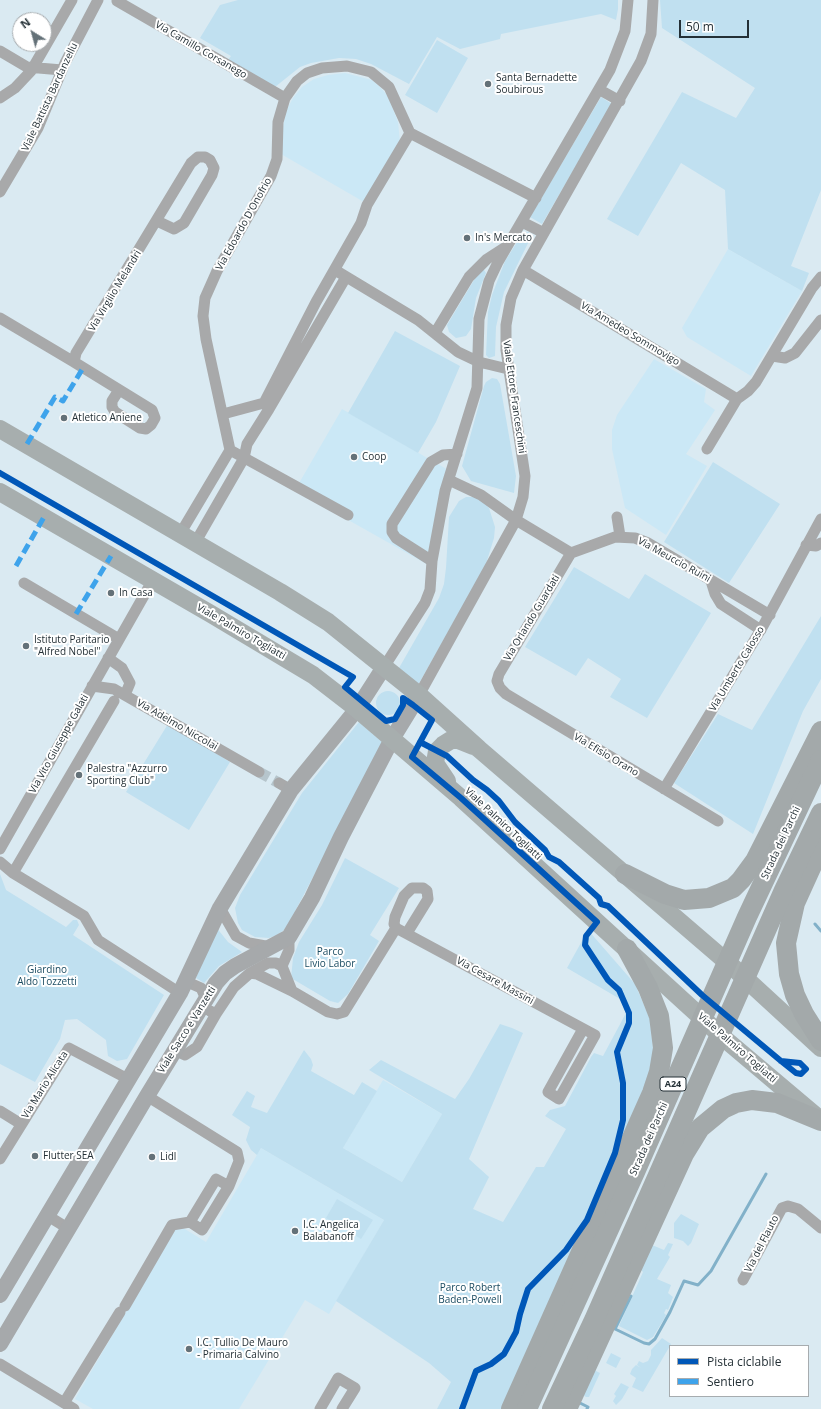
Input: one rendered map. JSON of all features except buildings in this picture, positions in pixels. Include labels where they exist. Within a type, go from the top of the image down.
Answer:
[{"type":"highway","points":[[624,874],[665,894],[684,900],[709,898],[733,888],[742,880],[755,861],[821,731]]},
{"type":"highway","name":"Strada dei Parchi","points":[[527,1409],[635,1172],[744,924],[821,760]]},
{"type":"highway","name":"A24","points":[[552,1409],[594,1320],[781,897],[821,812]]},
{"type":"highway","points":[[821,846],[795,903],[786,943],[789,974],[793,991],[804,1014],[821,1041]]},
{"type":"highway","points":[[511,1409],[652,1093],[659,1072],[663,1040],[659,1016],[648,988],[627,949]]},
{"type":"highway","points":[[567,1409],[684,1154],[700,1128],[723,1109],[736,1103],[752,1100],[765,1100],[777,1103],[821,1121]]},
{"type":"main road","points":[[0,429],[320,616],[419,695],[479,749],[735,969],[821,1048]]},
{"type":"main road","name":"Viale Palmiro Togliatti","points":[[0,492],[303,668],[357,709],[461,798],[726,1040],[821,1121]]},
{"type":"main road","points":[[461,798],[437,767],[435,759],[436,754],[446,743],[454,740],[479,749]]},
{"type":"street","points":[[0,98],[23,80],[33,68],[72,0]]},
{"type":"street","name":"Viale Battista Bardanzellu","points":[[0,192],[38,128],[62,70],[98,0]]},
{"type":"street","points":[[0,1295],[183,987],[220,908],[285,786],[357,709],[428,598],[432,584],[432,561],[449,480],[476,394],[479,362],[479,319],[488,281],[600,90],[622,42],[627,20],[628,0]]},
{"type":"street","name":"Viale Ettore Franceschini","points":[[419,695],[516,520],[523,497],[525,476],[508,369],[506,336],[508,315],[514,290],[523,270],[641,62],[648,43],[652,25],[653,0]]},
{"type":"street","name":"Via Camillo Corsanego","points":[[117,1],[285,98]]},
{"type":"street","points":[[0,51],[21,64],[33,68],[62,70]]},
{"type":"street","name":"Via Edoardo D'Onofrio","points":[[230,450],[207,347],[203,321],[204,302],[212,280],[267,185],[273,171],[277,154],[278,122],[285,98],[297,80],[314,71],[337,66],[361,69],[378,76],[389,87],[410,132]]},
{"type":"street","points":[[600,90],[620,101]]},
{"type":"street","points":[[188,538],[244,458],[247,444],[334,270],[361,223],[367,205],[410,132],[536,198]]},
{"type":"street","name":"Via Virgilio Melandri","points":[[74,362],[76,353],[192,161],[198,157],[208,158],[212,162],[214,172],[184,223],[174,229],[157,221]]},
{"type":"street","points":[[522,222],[544,233]]},
{"type":"street","points":[[435,333],[469,277],[487,259],[508,245]]},
{"type":"street","points":[[334,270],[413,317],[458,352],[479,362],[508,369]]},
{"type":"street","name":"Via Amedeo Sommovigo","points":[[523,270],[737,399]]},
{"type":"street","points":[[223,414],[266,406],[346,277]]},
{"type":"street","points":[[707,449],[737,399],[748,391],[756,382],[816,290],[821,277]]},
{"type":"street","points":[[0,318],[119,390]]},
{"type":"street","points":[[772,356],[785,358],[795,354],[821,320]]},
{"type":"street","points":[[188,538],[230,450],[348,515]]},
{"type":"street","points":[[432,561],[398,540],[392,532],[392,524],[431,462],[443,455],[457,454]]},
{"type":"street","points":[[449,480],[481,495],[516,520],[571,553]]},
{"type":"street","points":[[617,517],[620,536]]},
{"type":"street","name":"Via Umberto Calosso","points":[[664,789],[770,615],[821,519]]},
{"type":"street","name":"Via Meuccio Ruini","points":[[571,553],[620,536],[644,541],[770,615]]},
{"type":"street","points":[[806,545],[816,546],[821,543]]},
{"type":"street","name":"Via Orlando Guardati","points":[[498,684],[499,674],[571,553]]},
{"type":"street","points":[[711,581],[715,594],[721,604],[761,630]]},
{"type":"street","points":[[24,584],[119,638]]},
{"type":"street","name":"Via Vito Giuseppe Galati","points":[[0,849],[150,585]]},
{"type":"street","points":[[108,658],[122,668],[130,683],[125,695]]},
{"type":"street","name":"Via Efisio Orano","points":[[498,684],[506,694],[718,821]]},
{"type":"street","name":"Via Adelmo Niccolai","points":[[92,686],[114,689],[259,772]]},
{"type":"street","name":"Viale Sacco e Vanzetti","points":[[0,1344],[204,1002],[225,973],[249,958],[289,937],[312,898],[341,837],[392,739],[419,695]]},
{"type":"street","points":[[13,873],[114,701]]},
{"type":"street","points":[[0,862],[13,873],[84,916],[98,940],[183,987],[201,988],[204,1002],[216,1014]]},
{"type":"street","points":[[250,973],[257,974],[292,991],[328,1012],[337,1014],[344,1012],[396,928],[394,924],[395,917],[404,896],[412,888],[424,888],[427,891],[428,899],[407,933]]},
{"type":"street","points":[[220,908],[236,936],[249,943],[272,947]]},
{"type":"street","name":"Via Cesare Massini","points":[[396,928],[407,933],[583,1028],[595,1035],[560,1099],[548,1092],[583,1028]]},
{"type":"street","points":[[270,981],[282,968],[289,950],[289,937]]},
{"type":"street","name":"Viale Sacco e Vanzetti","points":[[176,1051],[184,1055],[191,1052],[201,1041],[216,1014],[234,987],[250,973],[268,963],[276,963],[282,968]]},
{"type":"street","points":[[282,968],[292,991]]},
{"type":"street","name":"Via Mario Alicata","points":[[0,1159],[69,1048],[128,1079]]},
{"type":"street","points":[[64,1403],[172,1225],[190,1222],[202,1230],[229,1186],[239,1161],[237,1152],[147,1096]]},
{"type":"street","points":[[0,1110],[21,1124]]},
{"type":"street","name":"Via del Flauto","points":[[743,1280],[782,1208],[788,1206],[798,1209],[821,1228]]},
{"type":"street","points":[[48,1216],[69,1229]]},
{"type":"street","points":[[0,1364],[74,1409]]},
{"type":"street","points":[[320,1409],[338,1378],[355,1388],[342,1409]]},
{"type":"shaded area","points":[[345,73],[372,80],[380,87],[388,96],[398,122],[400,142],[364,202],[281,154],[286,111],[293,98],[302,87],[314,79],[328,75]]},
{"type":"shaded area","points":[[728,249],[802,291],[751,376],[687,337],[682,328]]},
{"type":"shaded area","points":[[654,359],[706,389],[704,402],[715,410],[686,454],[707,466],[666,535],[625,508],[612,449],[612,430],[617,415]]},
{"type":"shaded area","points":[[342,409],[450,471],[430,566],[295,490]]},
{"type":"shaded area","points":[[383,1080],[442,1114],[402,1182],[343,1148]]},
{"type":"shaded area","name":"I.C. Tullio De Mauro - Primaria Calvino","points":[[261,1148],[384,1220],[329,1314],[305,1300],[239,1409],[93,1409],[75,1399],[175,1228],[180,1226],[206,1242]]},
{"type":"green space","points":[[238,0],[618,0],[618,9],[616,20],[601,14],[501,34],[500,39],[460,49],[437,37],[409,84],[371,64],[356,59],[339,58],[311,63],[300,67],[275,87],[228,60],[231,56],[200,38],[220,5]]},
{"type":"green space","points":[[660,0],[821,0],[821,190],[791,266],[809,273],[802,291],[728,249],[725,190],[681,163],[638,236],[607,219],[682,92],[736,118],[755,88],[662,28]]},
{"type":"green space","points":[[437,40],[468,58],[437,113],[405,95]]},
{"type":"green space","points":[[601,97],[612,104],[542,224],[530,217]]},
{"type":"green space","points":[[528,232],[532,235],[504,292],[496,327],[495,356],[489,358],[486,355],[488,312],[492,295],[505,261],[521,236]]},
{"type":"green space","points":[[480,270],[484,270],[486,273],[476,298],[471,329],[466,336],[456,338],[449,332],[447,325]]},
{"type":"green space","points":[[395,331],[460,366],[436,422],[418,453],[348,413]]},
{"type":"green space","points":[[492,378],[497,379],[500,384],[516,476],[514,493],[471,481],[462,466],[484,386],[486,382]]},
{"type":"green space","points":[[713,462],[780,504],[729,583],[664,542]]},
{"type":"green space","points":[[466,497],[474,497],[483,501],[489,508],[495,527],[494,538],[485,567],[418,685],[399,668],[439,598],[444,584],[446,568],[449,517],[459,501]]},
{"type":"green space","points":[[574,567],[629,599],[645,574],[711,613],[647,718],[610,697],[621,679],[588,658],[576,676],[525,647]]},
{"type":"green space","points":[[821,616],[821,679],[803,711],[753,834],[674,783],[718,714],[752,730]]},
{"type":"green space","points":[[388,691],[397,694],[400,703],[397,712],[388,715],[379,712],[376,703],[379,694]]},
{"type":"green space","points":[[359,722],[383,743],[289,923],[284,930],[277,935],[269,938],[255,937],[242,930],[238,923],[235,908],[240,895],[302,793]]},
{"type":"green space","points":[[168,724],[230,762],[189,830],[126,792]]},
{"type":"green space","name":"Parco Livio Labor","points":[[345,858],[399,888],[370,935],[379,941],[348,994],[338,1003],[330,1001],[291,978],[293,958],[299,942],[322,905]]},
{"type":"green space","name":"Giardino Aldo Tozzetti","points":[[0,874],[6,890],[66,927],[73,920],[77,920],[79,925],[73,935],[164,995],[127,1059],[117,1061],[108,1056],[106,1040],[77,1019],[65,1020],[60,1039],[35,1082],[0,1064]]},
{"type":"green space","points":[[216,927],[228,942],[242,952],[219,966],[204,983],[196,978]]},
{"type":"green space","name":"Parco Robert Baden-Powell","points":[[588,930],[635,984],[650,1019],[654,1060],[644,1102],[505,1409],[437,1409],[451,1382],[429,1363],[336,1301],[384,1220],[261,1148],[257,1155],[251,1150],[246,1140],[250,1127],[232,1115],[247,1091],[255,1096],[251,1107],[267,1113],[304,1050],[311,1059],[313,1065],[311,1071],[354,1095],[362,1082],[377,1091],[343,1148],[402,1182],[442,1114],[369,1070],[381,1060],[455,1099],[469,1079],[500,1024],[512,1028],[523,1033],[469,1159],[489,1177],[473,1209],[503,1222],[536,1167],[544,1167],[566,1129],[545,1116],[550,1110],[565,1106],[591,1057],[594,1053],[603,1056],[626,1013],[620,999],[567,968]]},
{"type":"green space","points":[[337,1199],[373,1220],[361,1239],[326,1218]]},
{"type":"green space","points":[[681,1214],[699,1224],[691,1243],[688,1246],[683,1241],[674,1238],[674,1223]]},
{"type":"green space","points":[[668,1243],[673,1244],[668,1255],[670,1257],[657,1279],[671,1285],[668,1293],[673,1297],[668,1310],[666,1309],[664,1313],[666,1315],[664,1319],[653,1337],[647,1340],[619,1326],[643,1272],[641,1270],[652,1245],[664,1250]]},
{"type":"green space","points":[[662,1338],[671,1344],[669,1345],[643,1392],[632,1387],[636,1378],[630,1374],[636,1365],[641,1368],[637,1365],[639,1361],[643,1363],[648,1361],[651,1355],[651,1350]]},
{"type":"green space","points":[[611,1353],[621,1358],[616,1368],[606,1363]]},
{"type":"green space","points":[[594,1370],[600,1373],[589,1397],[586,1397],[583,1395]]},
{"type":"green space","points":[[621,1383],[629,1387],[622,1399],[616,1405],[613,1401],[616,1396],[614,1394]]},
{"type":"waterway","points":[[815,924],[821,931]]},
{"type":"waterway","points":[[613,1328],[644,1343],[649,1344],[655,1339],[670,1312],[684,1281],[698,1285],[711,1271],[766,1174]]},
{"type":"waterway","points":[[615,1329],[631,1296]]},
{"type":"waterway","points":[[580,1403],[588,1407],[587,1409]]},
{"type":"tunnel","points":[[259,772],[279,783]]},
{"type":"marked path","points":[[27,444],[55,397],[63,401],[83,368]]},
{"type":"marked path","points":[[16,566],[44,517]]},
{"type":"marked path","points":[[76,614],[111,556]]},
{"type":"cycle path","points":[[0,473],[353,677],[345,687],[386,721],[395,719],[403,705],[403,698],[413,705],[432,720],[412,757],[461,798],[597,922],[586,936],[585,945],[608,980],[619,990],[629,1013],[629,1023],[617,1052],[623,1083],[623,1120],[615,1153],[587,1220],[566,1250],[528,1289],[516,1332],[504,1354],[491,1364],[476,1371],[462,1409]]},
{"type":"cycle path","points":[[420,742],[447,756],[473,780],[487,790],[499,801],[515,822],[545,850],[549,857],[559,862],[599,898],[601,904],[608,906],[702,995],[781,1061],[796,1073],[801,1074],[806,1069],[800,1063],[781,1061]]},
{"type":"place","name":"Santa Bernadette Soubirous","points":[[488,84]]},
{"type":"place","name":"In's Mercato","points":[[467,238]]},
{"type":"place","name":"Atletico Aniene","points":[[64,418]]},
{"type":"place","name":"Coop","points":[[354,457]]},
{"type":"place","name":"In Casa","points":[[111,593]]},
{"type":"place","name":"Istituto Paritario \"Alfred Nobel\"","points":[[26,646]]},
{"type":"place","name":"Palestra \"Azzurro Sporting Club\"","points":[[79,775]]},
{"type":"place","name":"Flutter SEA","points":[[35,1156]]},
{"type":"place","name":"Lidl","points":[[152,1157]]},
{"type":"place","name":"I.C. Angelica Balabanoff","points":[[295,1231]]},
{"type":"place","name":"I.C. Tullio De Mauro - Primaria Calvino","points":[[189,1349]]}]
